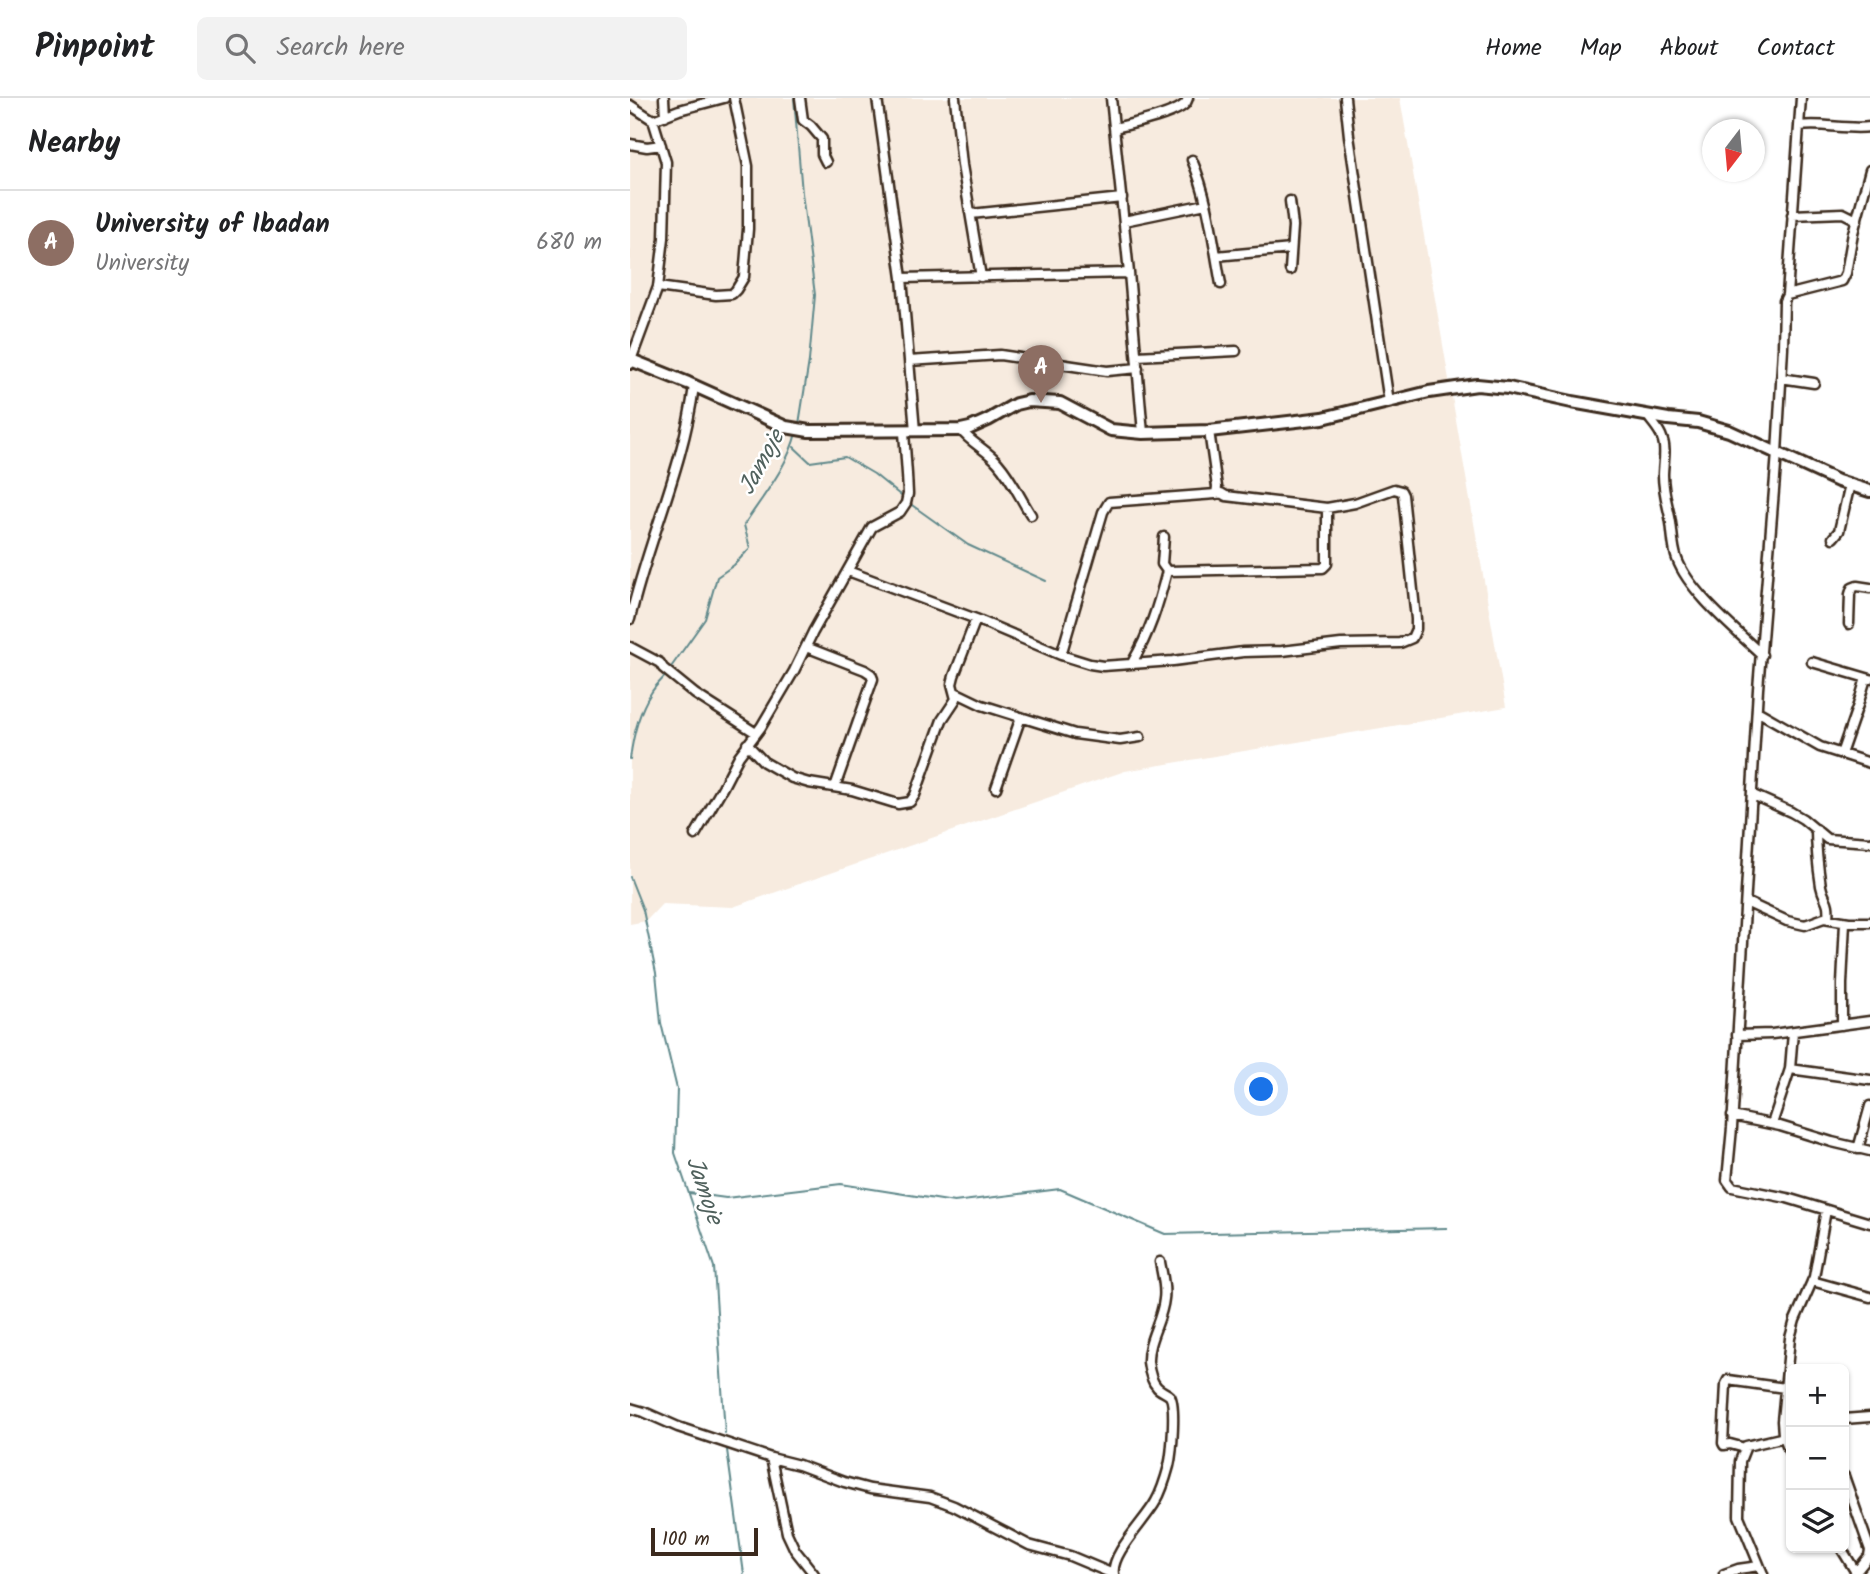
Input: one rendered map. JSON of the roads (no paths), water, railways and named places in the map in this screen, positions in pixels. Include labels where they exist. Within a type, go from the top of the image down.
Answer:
[{"type":"street","points":[[664,98],[665,116]]},
{"type":"street","points":[[653,120],[724,98]]},
{"type":"street","points":[[657,287],[716,295],[732,294],[744,277],[748,229],[748,166],[734,98]]},
{"type":"street","points":[[800,98],[803,121],[822,139],[822,154],[826,162]]},
{"type":"street","points":[[695,835],[747,744],[794,671],[872,527],[900,512],[906,503],[910,431],[909,361],[902,278],[877,98]]},
{"type":"street","points":[[955,98],[962,165],[981,276]]},
{"type":"street","points":[[1111,98],[1143,433]]},
{"type":"street","points":[[1345,98],[1350,149],[1389,402]]},
{"type":"street","points":[[1801,98],[1787,295],[1784,301],[1777,453],[1757,711],[1727,1180],[1730,1186],[1787,1198],[1870,1223]]},
{"type":"street","points":[[1115,128],[1181,107],[1186,100]]},
{"type":"street","points":[[630,105],[653,120],[666,162],[664,238],[657,287],[630,361],[786,427],[806,431],[961,430],[979,424],[1016,404],[1029,401],[1060,403],[1111,430],[1143,433],[1209,431],[1323,418],[1429,392],[1477,385],[1508,388],[1648,416],[1698,422],[1729,431],[1870,491]]},
{"type":"street","points":[[1800,126],[1814,124],[1856,129],[1870,127]]},
{"type":"street","points":[[630,144],[647,147],[661,145]]},
{"type":"street","points":[[1192,160],[1201,180],[1221,284]]},
{"type":"street","points":[[1787,295],[1842,281],[1870,170]]},
{"type":"street","points":[[971,214],[1122,198]]},
{"type":"street","points":[[1290,201],[1293,226],[1290,270]]},
{"type":"street","points":[[1124,221],[1206,204]]},
{"type":"street","points":[[1792,215],[1843,213],[1857,220]]},
{"type":"street","points":[[1216,256],[1291,249]]},
{"type":"street","points":[[902,278],[1129,273]]},
{"type":"street","points":[[1137,356],[1236,351]]},
{"type":"street","points":[[909,361],[1000,355],[1095,370],[1119,371],[1138,368]]},
{"type":"street","points":[[1781,378],[1814,383]]},
{"type":"street","points":[[630,619],[639,580],[690,415],[694,386]]},
{"type":"street","points":[[1648,416],[1664,443],[1665,500],[1676,558],[1699,593],[1762,655]]},
{"type":"street","points":[[961,430],[967,438],[997,461],[1031,516]]},
{"type":"street","points":[[1209,431],[1216,494]]},
{"type":"street","points":[[1833,538],[1839,530],[1850,484]]},
{"type":"street","points":[[848,571],[976,619],[1061,655],[1103,666],[1341,644],[1400,643],[1410,640],[1414,634],[1416,619],[1403,495],[1401,491],[1394,489],[1355,503],[1327,508],[1226,496],[1221,493],[1109,502],[1103,512],[1061,655]]},
{"type":"street","points":[[1167,571],[1323,568],[1327,564],[1327,508]]},
{"type":"street","points":[[1164,537],[1162,564],[1167,571]]},
{"type":"street","points":[[1132,663],[1155,616],[1167,571]]},
{"type":"street","points":[[630,576],[639,580]]},
{"type":"street","points":[[1849,624],[1852,588],[1870,588]]},
{"type":"street","points":[[747,744],[764,762],[779,772],[803,781],[898,804],[909,802],[915,795],[942,720],[956,699],[952,684],[954,676],[976,619]]},
{"type":"street","points":[[630,647],[660,663],[695,694],[755,733]]},
{"type":"street","points":[[806,648],[865,670],[873,679],[835,787]]},
{"type":"street","points":[[1812,662],[1868,678],[1841,754]]},
{"type":"street","points":[[955,692],[982,705],[1075,734],[1120,740],[1140,737]]},
{"type":"street","points":[[1757,711],[1820,747],[1870,763]]},
{"type":"street","points":[[996,788],[1021,717]]},
{"type":"street","points":[[1753,796],[1791,812],[1824,837],[1870,842]]},
{"type":"street","points":[[1816,829],[1823,893],[1829,904],[1828,918]]},
{"type":"street","points":[[1816,843],[1824,837]]},
{"type":"street","points":[[1745,902],[1798,924],[1805,925],[1824,918],[1870,922]]},
{"type":"street","points":[[1842,1026],[1846,922]]},
{"type":"street","points":[[1737,1035],[1793,1032],[1870,1021]]},
{"type":"street","points":[[1772,1124],[1790,1069],[1793,1032]]},
{"type":"street","points":[[1790,1069],[1870,1080]]},
{"type":"street","points":[[1858,1149],[1870,1105]]},
{"type":"street","points":[[1732,1116],[1870,1151]]},
{"type":"street","points":[[1786,1431],[1782,1421],[1790,1338],[1812,1281],[1826,1210]]},
{"type":"street","points":[[1113,1574],[1112,1567],[1122,1548],[1158,1499],[1171,1456],[1173,1402],[1168,1394],[1157,1388],[1148,1360],[1164,1300],[1160,1262]]},
{"type":"street","points":[[1812,1281],[1870,1297]]},
{"type":"street","points":[[1745,1448],[1723,1443],[1728,1380],[1785,1388]]},
{"type":"street","points":[[630,1408],[678,1427],[844,1482],[870,1489],[930,1497],[954,1506],[1029,1545],[1070,1556],[1113,1574]]},
{"type":"street","points":[[1849,1419],[1870,1417]]},
{"type":"street","points":[[1724,1574],[1738,1569],[1761,1570],[1739,1516],[1740,1461],[1746,1446],[1786,1434]]},
{"type":"street","points":[[771,1458],[787,1533],[795,1550],[814,1574]]},
{"type":"street","points":[[1844,1553],[1857,1573],[1870,1550],[1849,1490]]},
{"type":"waterway","name":"Jamoje","points":[[794,98],[802,193],[815,295],[809,361],[799,424]]},
{"type":"waterway","name":"Jamoje","points":[[669,670],[705,619],[717,577],[734,565],[750,548],[744,525],[781,469],[796,433]]},
{"type":"waterway","points":[[794,447],[810,462],[845,457],[874,474],[905,499]]},
{"type":"waterway","points":[[909,503],[968,545],[1046,581]]},
{"type":"waterway","name":"Jamoje","points":[[630,759],[639,717],[653,690],[666,675]]},
{"type":"waterway","name":"Jamoje","points":[[630,877],[643,910],[656,973],[661,1023],[677,1089],[675,1153],[714,1267],[725,1433]]},
{"type":"waterway","points":[[689,1193],[726,1198],[841,1184],[954,1202],[1060,1189],[1165,1234],[1447,1228]]},
{"type":"waterway","name":"Jamoje","points":[[727,1450],[744,1574]]},
{"type":"place","name":"University of Ibadan","points":[[1041,403]]}]
